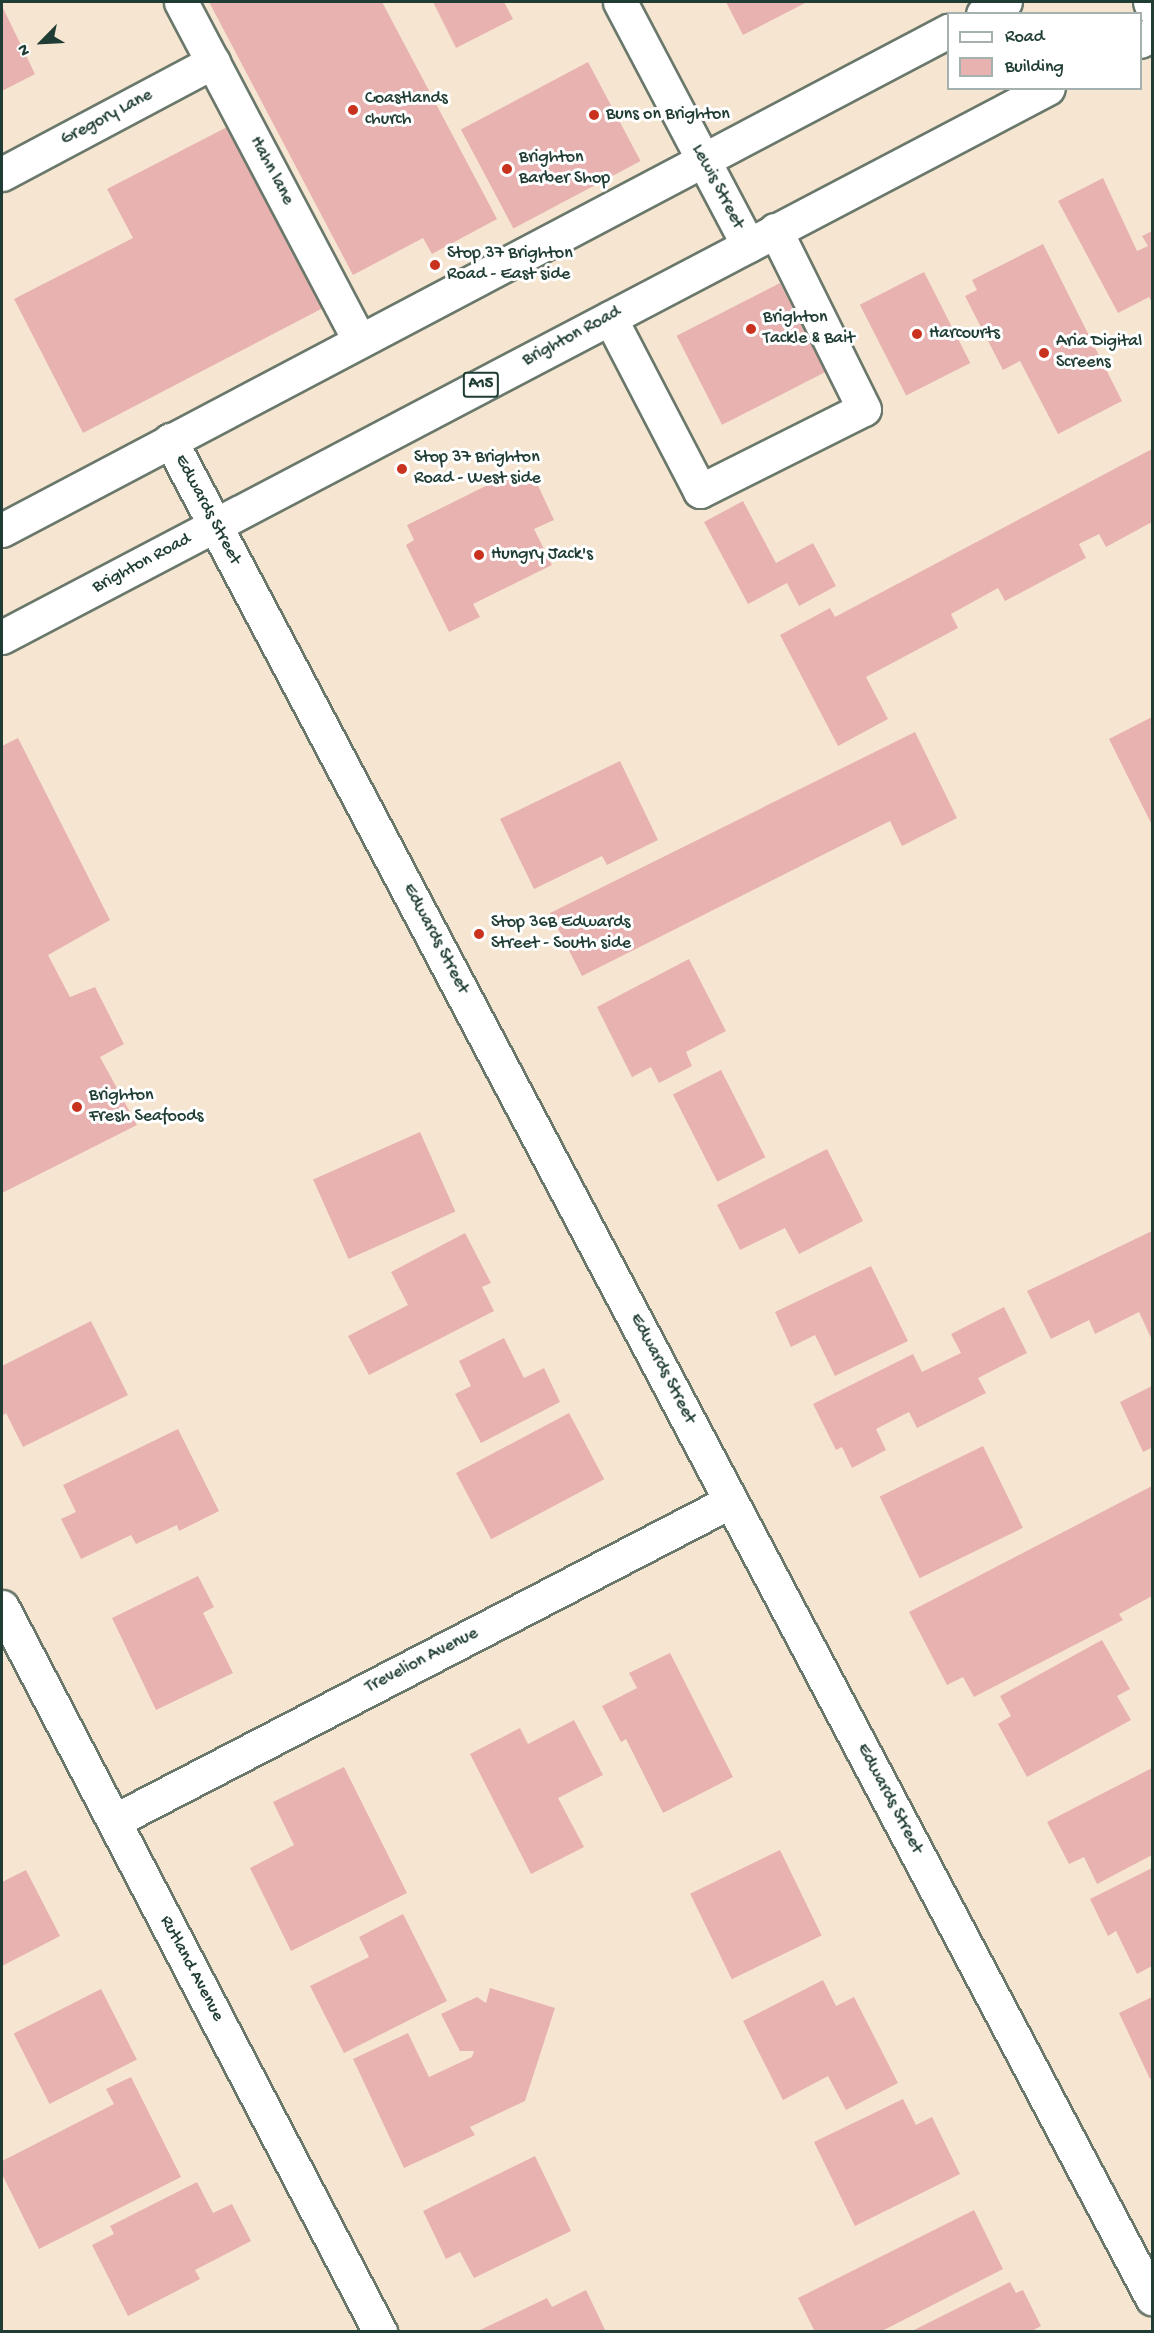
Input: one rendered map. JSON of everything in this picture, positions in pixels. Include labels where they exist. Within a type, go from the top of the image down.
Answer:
[{"type":"street","name":"Hahn lane","points":[[181,2],[360,341]]},
{"type":"street","name":"Lewis Street","points":[[610,318],[700,491],[864,409],[762,238],[704,160],[620,2]]},
{"type":"street","points":[[986,12],[1005,2]]},
{"type":"street","points":[[1150,2],[1152,7]]},
{"type":"street","points":[[2,530],[947,33]]},
{"type":"street","name":"Gregory Lane","points":[[2,174],[213,63]]},
{"type":"street","name":"Brighton Road","points":[[2,638],[1044,90]]},
{"type":"street","name":"Edwards Street","points":[[170,440],[1152,2298]]},
{"type":"street","name":"Trevelion Avenue","points":[[114,1821],[731,1501]]},
{"type":"street","name":"Rutland Avenue","points":[[2,1607],[380,2331]]},
{"type":"building","name":"Coastlands church","points":[[209,2],[382,2],[497,219],[432,254],[423,238],[353,275]]},
{"type":"building","points":[[433,2],[504,2],[513,19],[456,48]]},
{"type":"building","points":[[726,2],[807,2],[743,35]]},
{"type":"building","points":[[2,6],[35,74],[2,91]]},
{"type":"building","points":[[588,62],[641,161],[513,228],[461,130]]},
{"type":"building","points":[[229,126],[323,308],[83,433],[14,299],[133,238],[107,189]]},
{"type":"building","points":[[1103,178],[1137,251],[1148,246],[1142,236],[1152,231],[1152,302],[1149,297],[1118,313],[1058,201]]},
{"type":"building","points":[[1043,244],[1122,401],[1058,434],[1020,361],[1003,370],[965,296],[977,290],[972,280]]},
{"type":"building","points":[[924,272],[970,363],[906,396],[860,305]]},
{"type":"building","points":[[780,283],[825,372],[722,425],[677,336]]},
{"type":"building","points":[[1152,449],[1152,522],[1106,547],[1099,534],[1079,544],[1086,558],[1005,601],[998,588],[951,614],[958,628],[866,677],[888,719],[838,746],[780,635],[830,608],[835,617]]},
{"type":"building","name":"Hungry Jack's","points":[[516,471],[523,485],[535,479],[554,520],[534,529],[552,565],[473,604],[480,617],[449,632],[406,545],[414,540],[407,525]]},
{"type":"building","points":[[743,501],[776,563],[813,543],[836,586],[799,606],[787,583],[748,604],[704,522]]},
{"type":"building","points":[[1152,717],[1152,825],[1109,739]]},
{"type":"building","points":[[915,732],[957,818],[902,846],[890,821],[582,976],[550,913]]},
{"type":"building","points":[[18,738],[110,920],[48,955],[70,997],[95,987],[124,1044],[100,1057],[137,1125],[2,1193],[2,746]]},
{"type":"building","points":[[620,761],[658,840],[607,865],[602,856],[534,889],[500,819]]},
{"type":"building","points":[[689,959],[726,1031],[686,1052],[692,1066],[659,1083],[651,1067],[632,1077],[597,1007]]},
{"type":"building","points":[[721,1070],[765,1157],[717,1182],[673,1095]]},
{"type":"building","points":[[420,1132],[455,1211],[349,1259],[313,1180]]},
{"type":"building","points":[[827,1149],[863,1221],[799,1254],[785,1228],[740,1250],[717,1205]]},
{"type":"building","points":[[1152,1231],[1152,1340],[1139,1312],[1095,1334],[1089,1320],[1051,1339],[1027,1291]]},
{"type":"building","points":[[465,1233],[491,1283],[482,1287],[494,1311],[369,1375],[348,1336],[408,1305],[391,1272]]},
{"type":"building","points":[[871,1266],[908,1341],[835,1376],[815,1335],[791,1347],[775,1312]]},
{"type":"building","points":[[1004,1307],[1027,1353],[978,1378],[986,1393],[917,1428],[909,1412],[876,1429],[886,1450],[852,1468],[842,1447],[836,1450],[813,1404],[913,1354],[922,1372],[961,1353],[951,1334]]},
{"type":"building","points":[[91,1321],[128,1395],[23,1447],[6,1413],[2,1416],[2,1366]]},
{"type":"building","points":[[504,1338],[524,1378],[544,1368],[560,1402],[481,1443],[455,1394],[471,1386],[459,1361]]},
{"type":"building","points":[[1152,1386],[1152,1451],[1151,1448],[1143,1452],[1120,1402]]},
{"type":"building","points":[[569,1413],[604,1479],[491,1539],[456,1473]]},
{"type":"building","points":[[178,1429],[219,1511],[179,1531],[177,1525],[136,1544],[131,1535],[81,1559],[61,1519],[76,1512],[63,1485]]},
{"type":"building","points":[[983,1446],[1023,1528],[920,1578],[880,1496]]},
{"type":"building","points":[[1152,1486],[1152,1596],[1119,1614],[1123,1620],[974,1697],[963,1677],[947,1685],[909,1612]]},
{"type":"building","points":[[198,1576],[214,1607],[203,1613],[233,1673],[156,1710],[112,1618]]},
{"type":"building","points":[[1102,1640],[1130,1689],[1117,1696],[1131,1720],[1027,1777],[998,1724],[1011,1716],[1000,1696]]},
{"type":"building","points":[[670,1653],[733,1777],[663,1813],[626,1739],[621,1742],[602,1706],[637,1688],[629,1673]]},
{"type":"building","points":[[574,1720],[603,1775],[558,1798],[584,1847],[531,1874],[470,1754],[520,1728],[528,1744]]},
{"type":"building","points":[[344,1767],[407,1893],[291,1951],[250,1868],[294,1845],[273,1802]]},
{"type":"building","points":[[1152,1768],[1152,1855],[1097,1884],[1084,1857],[1069,1864],[1047,1822]]},
{"type":"building","points":[[780,1850],[822,1935],[732,1979],[690,1894]]},
{"type":"building","points":[[1152,1868],[1152,1966],[1137,1974],[1116,1931],[1108,1936],[1090,1899]]},
{"type":"building","points":[[26,1870],[60,1936],[2,1966],[2,1882]]},
{"type":"building","points":[[403,1914],[447,2001],[344,2053],[310,1986],[369,1957],[359,1937]]},
{"type":"building","points":[[823,1980],[836,2006],[854,1997],[898,2083],[846,2110],[828,2076],[783,2100],[743,2021]]},
{"type":"building","points":[[490,1988],[555,2008],[525,2101],[470,2127],[475,2135],[404,2168],[353,2059],[408,2033],[429,2077],[472,2057],[474,2051],[460,2051],[441,2014],[477,1997],[486,2003]]},
{"type":"building","points":[[101,1989],[137,2059],[50,2104],[14,2033]]},
{"type":"building","points":[[1152,1997],[1152,2077],[1150,2079],[1119,2013]]},
{"type":"building","points":[[131,2077],[181,2177],[39,2249],[2,2174],[2,2161],[114,2104],[106,2089]]},
{"type":"building","points":[[903,2099],[916,2125],[932,2117],[960,2174],[855,2226],[814,2142]]},
{"type":"building","points":[[535,2156],[571,2231],[474,2278],[460,2252],[446,2259],[423,2211]]},
{"type":"building","points":[[197,2182],[213,2213],[232,2204],[251,2241],[195,2270],[200,2279],[128,2316],[92,2245],[114,2234],[110,2226]]},
{"type":"building","points":[[974,2210],[1003,2269],[880,2332],[815,2332],[798,2298]]},
{"type":"building","points":[[1010,2282],[1016,2293],[1023,2290],[1041,2326],[1030,2332],[910,2332]]},
{"type":"building","points":[[586,2290],[606,2332],[480,2330],[547,2298],[552,2307]]},
{"type":"place","name":"Coastlands church","points":[[353,110]]},
{"type":"place","name":"Buns on Brighton","points":[[594,115]]},
{"type":"place","name":"Brighton Barber Shop","points":[[507,169]]},
{"type":"place","name":"Stop 37 Brighton Road - East side","points":[[435,265]]},
{"type":"place","name":"Brighton Tackle & Bait","points":[[751,329]]},
{"type":"place","name":"Harcourts","points":[[917,334]]},
{"type":"place","name":"Aria Digital Screens","points":[[1044,353]]},
{"type":"place","name":"Stop 37 Brighton Road - West side","points":[[402,469]]},
{"type":"place","name":"Hungry Jack's","points":[[479,555]]},
{"type":"place","name":"Stop 36B Edwards Street - South side","points":[[479,934]]},
{"type":"place","name":"Brighton Fresh Seafoods","points":[[77,1107]]}]
